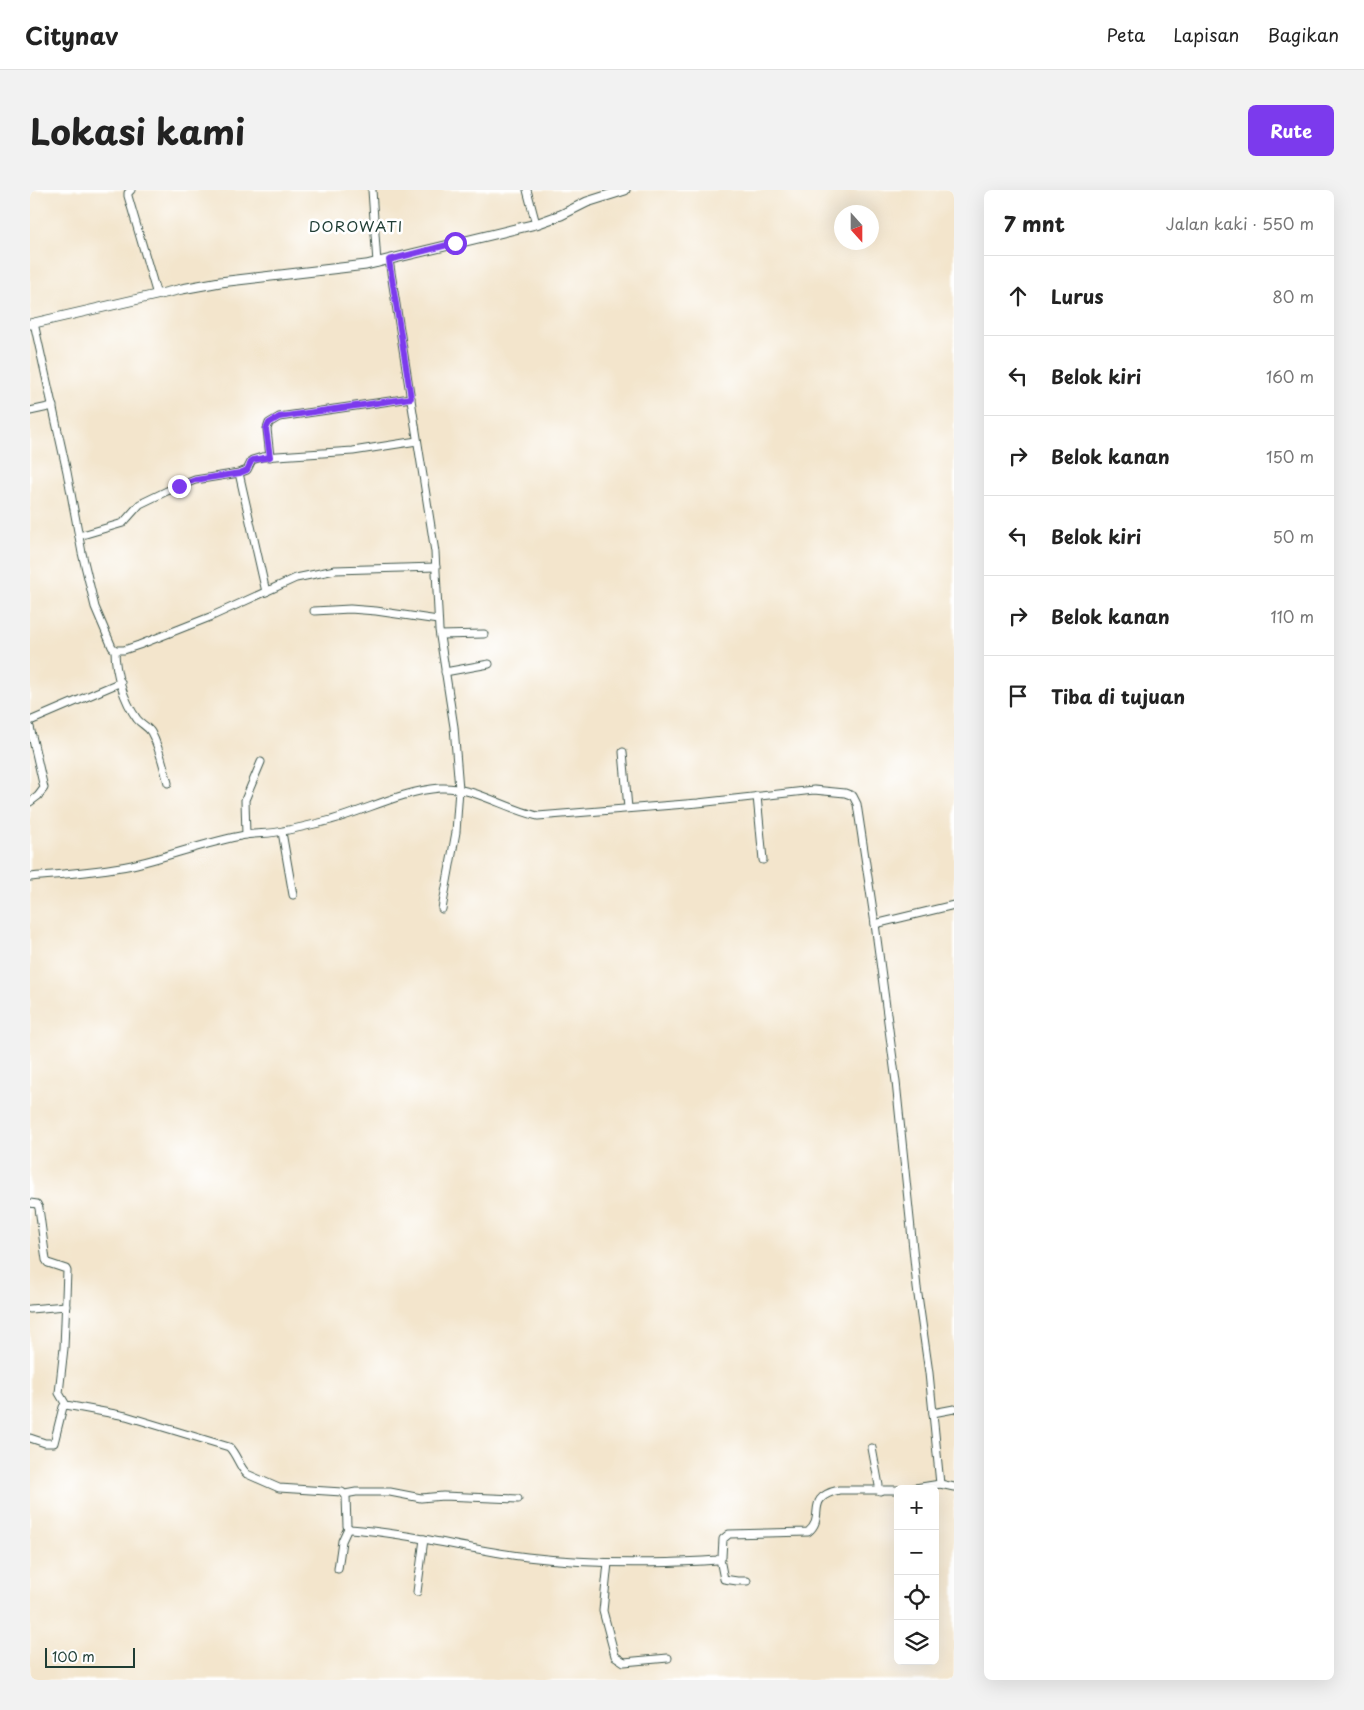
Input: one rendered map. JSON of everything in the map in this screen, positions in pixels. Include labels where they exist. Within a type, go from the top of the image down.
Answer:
[{"type":"street","points":[[131,190],[128,196],[157,295]]},
{"type":"street","points":[[372,190],[376,263]]},
{"type":"street","points":[[526,190],[536,224]]},
{"type":"street","points":[[168,783],[161,757],[150,730],[138,721],[129,706],[115,661],[115,650],[112,647],[96,607],[79,536],[53,406],[32,324],[220,282],[319,272],[376,263],[536,224],[561,215],[587,202],[626,190]]},
{"type":"street","points":[[389,260],[435,552],[438,620],[454,727],[459,790],[456,832],[442,909]]},
{"type":"street","points":[[270,457],[266,429],[269,423],[279,417],[411,398]]},
{"type":"street","points":[[30,411],[53,406]]},
{"type":"street","points":[[79,536],[123,523],[140,504],[195,480],[240,473],[247,470],[252,460],[352,451],[417,441]]},
{"type":"street","points":[[240,473],[266,592]]},
{"type":"street","points":[[115,650],[124,650],[139,645],[210,617],[296,578],[335,570],[436,567]]},
{"type":"street","points":[[314,611],[350,609],[438,620]]},
{"type":"street","points":[[440,635],[484,634]]},
{"type":"street","points":[[445,672],[489,664]]},
{"type":"street","points":[[30,721],[121,682]]},
{"type":"street","points":[[30,727],[44,788],[30,802]]},
{"type":"street","points":[[623,752],[628,808]]},
{"type":"street","points":[[246,835],[245,800],[261,762]]},
{"type":"street","points":[[30,877],[80,874],[132,865],[182,850],[246,835],[282,832],[346,816],[400,796],[440,788],[459,790],[538,816],[814,790],[845,793],[853,796],[857,804],[896,1082],[940,1484]]},
{"type":"street","points":[[757,796],[763,860]]},
{"type":"street","points":[[282,832],[293,895]]},
{"type":"street","points":[[875,924],[954,905]]},
{"type":"street","points":[[30,1203],[39,1206],[46,1260],[48,1263],[67,1270],[59,1393],[66,1405],[126,1416],[229,1447],[247,1474],[279,1488],[342,1492],[345,1494],[356,1492],[390,1492],[421,1498],[443,1496],[518,1499]]},
{"type":"street","points":[[30,1310],[66,1306]]},
{"type":"street","points":[[30,1438],[45,1443],[54,1443],[63,1407],[66,1405]]},
{"type":"street","points":[[933,1412],[954,1409]]},
{"type":"street","points":[[872,1448],[880,1491]]},
{"type":"street","points":[[934,1485],[940,1484],[954,1487]]},
{"type":"street","points":[[747,1581],[724,1578],[720,1559],[722,1557],[723,1539],[729,1534],[808,1532],[814,1525],[819,1500],[824,1495],[839,1490],[894,1490]]},
{"type":"street","points":[[338,1568],[342,1541],[348,1528],[345,1494]]},
{"type":"street","points":[[348,1528],[527,1557],[608,1563],[682,1562],[720,1559]]},
{"type":"street","points":[[417,1592],[424,1539]]},
{"type":"street","points":[[608,1563],[603,1611],[615,1656],[624,1662],[668,1658]]},
{"type":"district","name":"DOROWATI","points":[[356,227]]},
{"type":"route","points":[[179,486],[195,480],[240,473],[249,468],[252,460],[270,457],[266,429],[269,423],[279,417],[411,398],[389,260],[455,243]]}]
